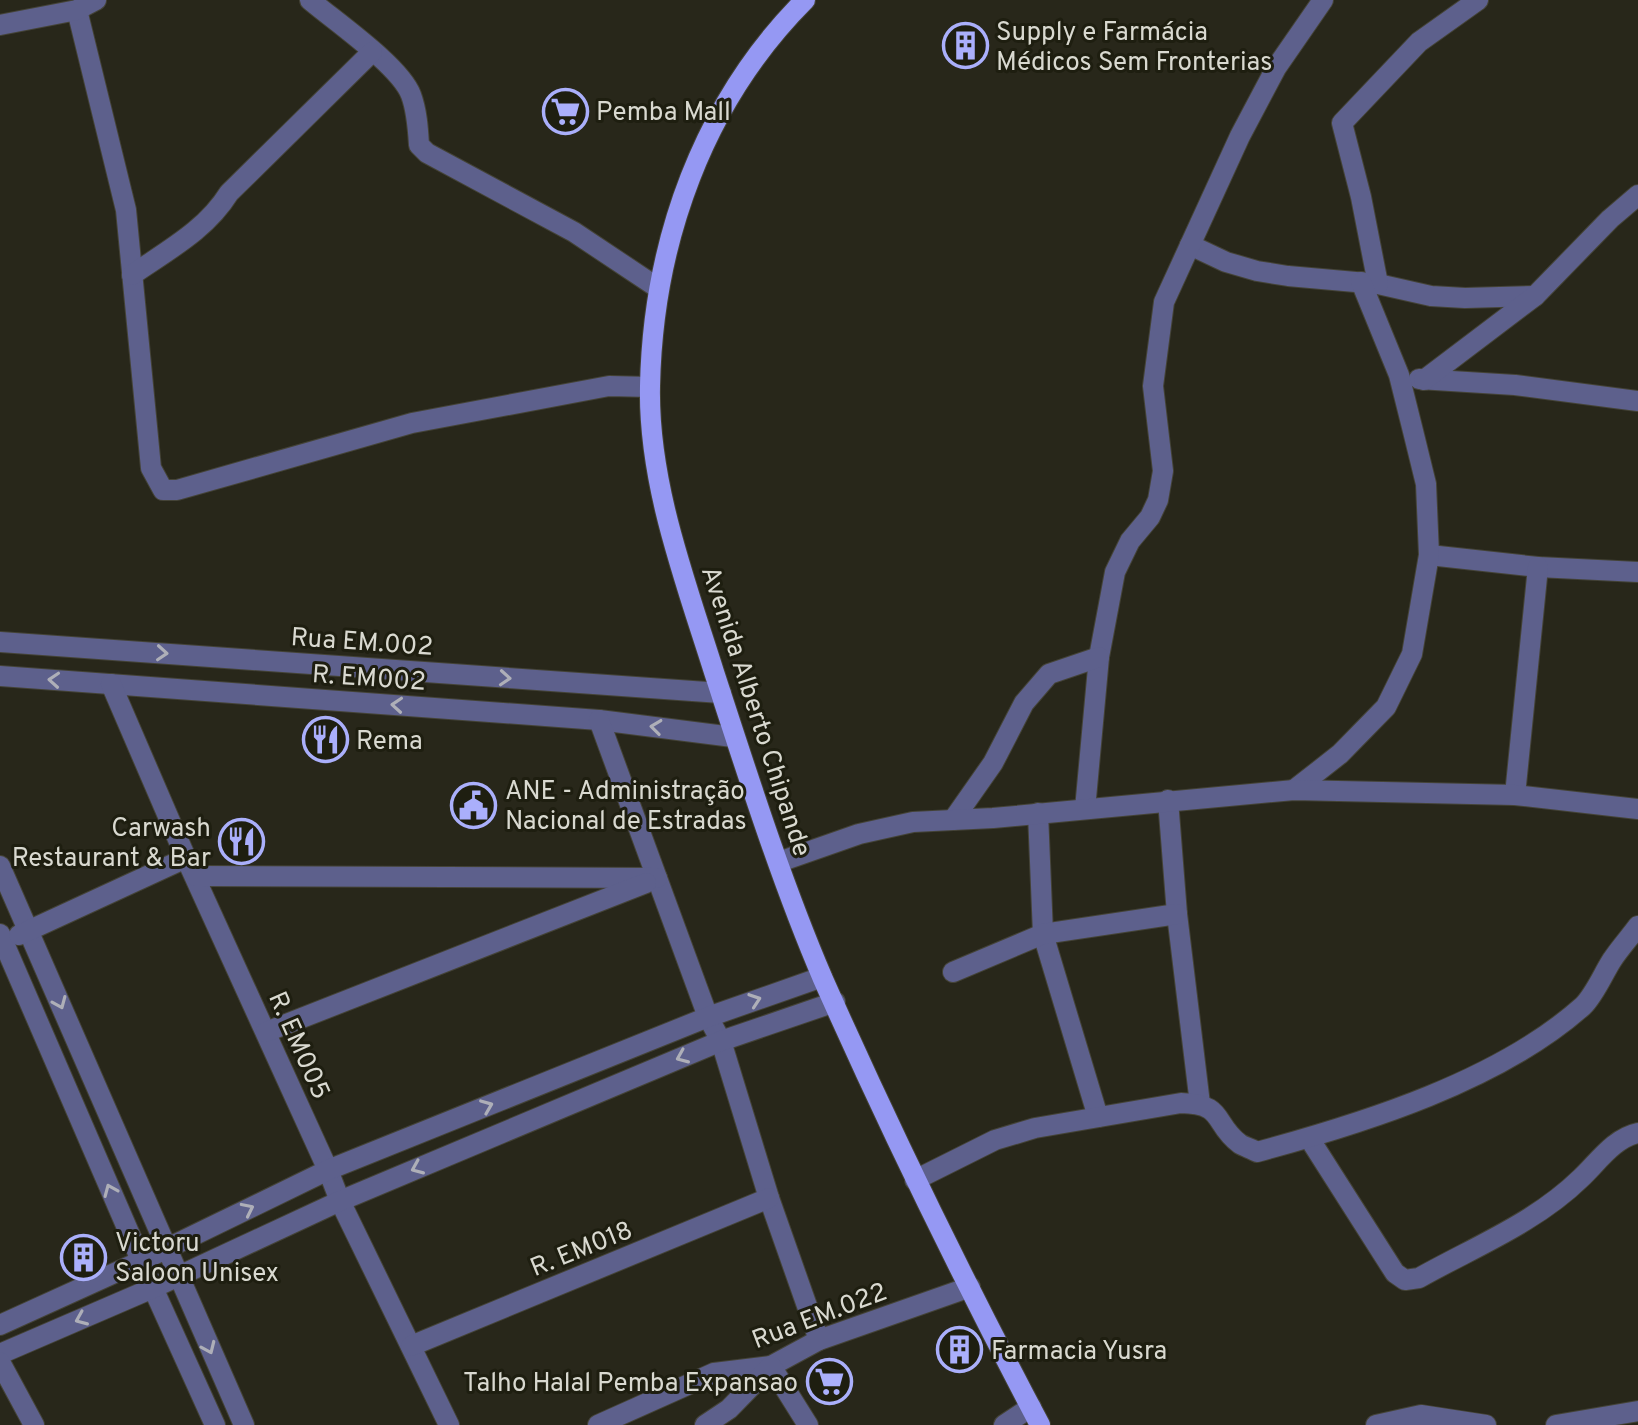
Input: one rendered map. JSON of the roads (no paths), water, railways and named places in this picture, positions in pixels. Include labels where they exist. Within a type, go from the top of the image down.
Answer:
[{"type":"main road","name":"Avenida Alberto Chipande","points":[[805,0],[774,31],[732,90],[699,151],[679,207],[658,288],[650,387],[656,457],[668,524],[733,737],[822,977],[915,1180],[1035,1416]]},
{"type":"street","points":[[0,25],[77,10],[96,0]]},
{"type":"street","points":[[310,0],[401,76],[411,95],[419,145],[427,153],[574,232],[658,288]]},
{"type":"street","points":[[1085,809],[1099,657],[1115,572],[1130,541],[1150,517],[1158,500],[1163,471],[1153,386],[1164,302],[1240,136],[1276,68],[1323,0]]},
{"type":"street","points":[[1294,790],[1340,754],[1386,707],[1412,654],[1429,555],[1426,484],[1399,375],[1369,283],[1361,197],[1342,123],[1419,42],[1478,0]]},
{"type":"street","points":[[77,10],[126,210],[151,468],[163,490],[177,490],[412,423],[609,386],[650,387]]},
{"type":"street","points":[[132,275],[204,226],[217,213],[229,193],[372,52]]},
{"type":"street","points":[[1424,380],[1535,296],[1610,219],[1638,195]]},
{"type":"street","points":[[1190,245],[1226,262],[1257,271],[1369,283],[1442,297],[1535,296]]},
{"type":"street","points":[[1399,375],[1424,380],[1515,385],[1638,401]]},
{"type":"street","points":[[1429,555],[1538,567],[1638,572]]},
{"type":"street","points":[[1515,795],[1538,567]]},
{"type":"street","name":"Rua EM.002","points":[[0,642],[721,693]]},
{"type":"street","points":[[953,820],[993,763],[1024,703],[1049,674],[1099,657]]},
{"type":"street","name":"R. EM002","points":[[0,676],[599,720],[733,737]]},
{"type":"street","name":"R. EM005","points":[[111,684],[340,1201],[449,1425]]},
{"type":"street","points":[[599,720],[708,1017],[721,1041],[769,1198],[819,1340]]},
{"type":"street","points":[[779,862],[859,834],[913,822],[1294,790],[1515,795],[1638,809]]},
{"type":"street","points":[[1168,800],[1177,914],[1200,1104]]},
{"type":"street","points":[[1038,813],[1043,934],[1098,1117]]},
{"type":"street","points":[[0,866],[244,1425]]},
{"type":"street","points":[[215,1425],[1,939],[29,931],[190,867],[657,878]]},
{"type":"street","points":[[266,1032],[657,878]]},
{"type":"street","points":[[953,972],[1043,934],[1177,914]]},
{"type":"street","points":[[915,1180],[995,1140],[1035,1128],[1181,1103],[1200,1104],[1216,1112],[1240,1143],[1257,1152],[1309,1138],[1477,1075],[1540,1038],[1585,1004],[1638,926]]},
{"type":"street","points":[[0,1325],[167,1249],[328,1170],[708,1017],[822,977]]},
{"type":"street","points":[[0,1354],[153,1288],[340,1201],[721,1041],[835,1002]]},
{"type":"street","points":[[1309,1138],[1395,1273],[1405,1280],[1419,1278],[1504,1234],[1572,1187],[1607,1150],[1631,1134],[1638,1133]]},
{"type":"street","name":"R. EM018","points":[[411,1346],[769,1198]]},
{"type":"street","name":"Rua EM.022","points":[[598,1425],[714,1373],[771,1366],[819,1340],[970,1287]]},
{"type":"street","points":[[0,1362],[34,1425]]},
{"type":"street","points":[[705,1425],[729,1409],[771,1366],[808,1425]]},
{"type":"street","points":[[1556,1425],[1638,1411]]},
{"type":"street","points":[[1376,1425],[1421,1415],[1486,1425]]},
{"type":"street","points":[[1004,1425],[1035,1416]]},
{"type":"place","name":"Supply e Farmácia Médicos Sem Fronterias","points":[[965,46]]},
{"type":"place","name":"Pemba Mall","points":[[565,111]]},
{"type":"place","name":"Rema","points":[[325,740]]},
{"type":"place","name":"ANE - Administração Nacional de Estradas","points":[[474,805]]},
{"type":"place","name":"Carwash Restaurant & Bar","points":[[242,842]]},
{"type":"place","name":"Victoru Saloon Unisex","points":[[84,1257]]},
{"type":"place","name":"Farmacia Yusra","points":[[960,1350]]},
{"type":"place","name":"Talho Halal Pemba Expansao","points":[[829,1382]]}]
